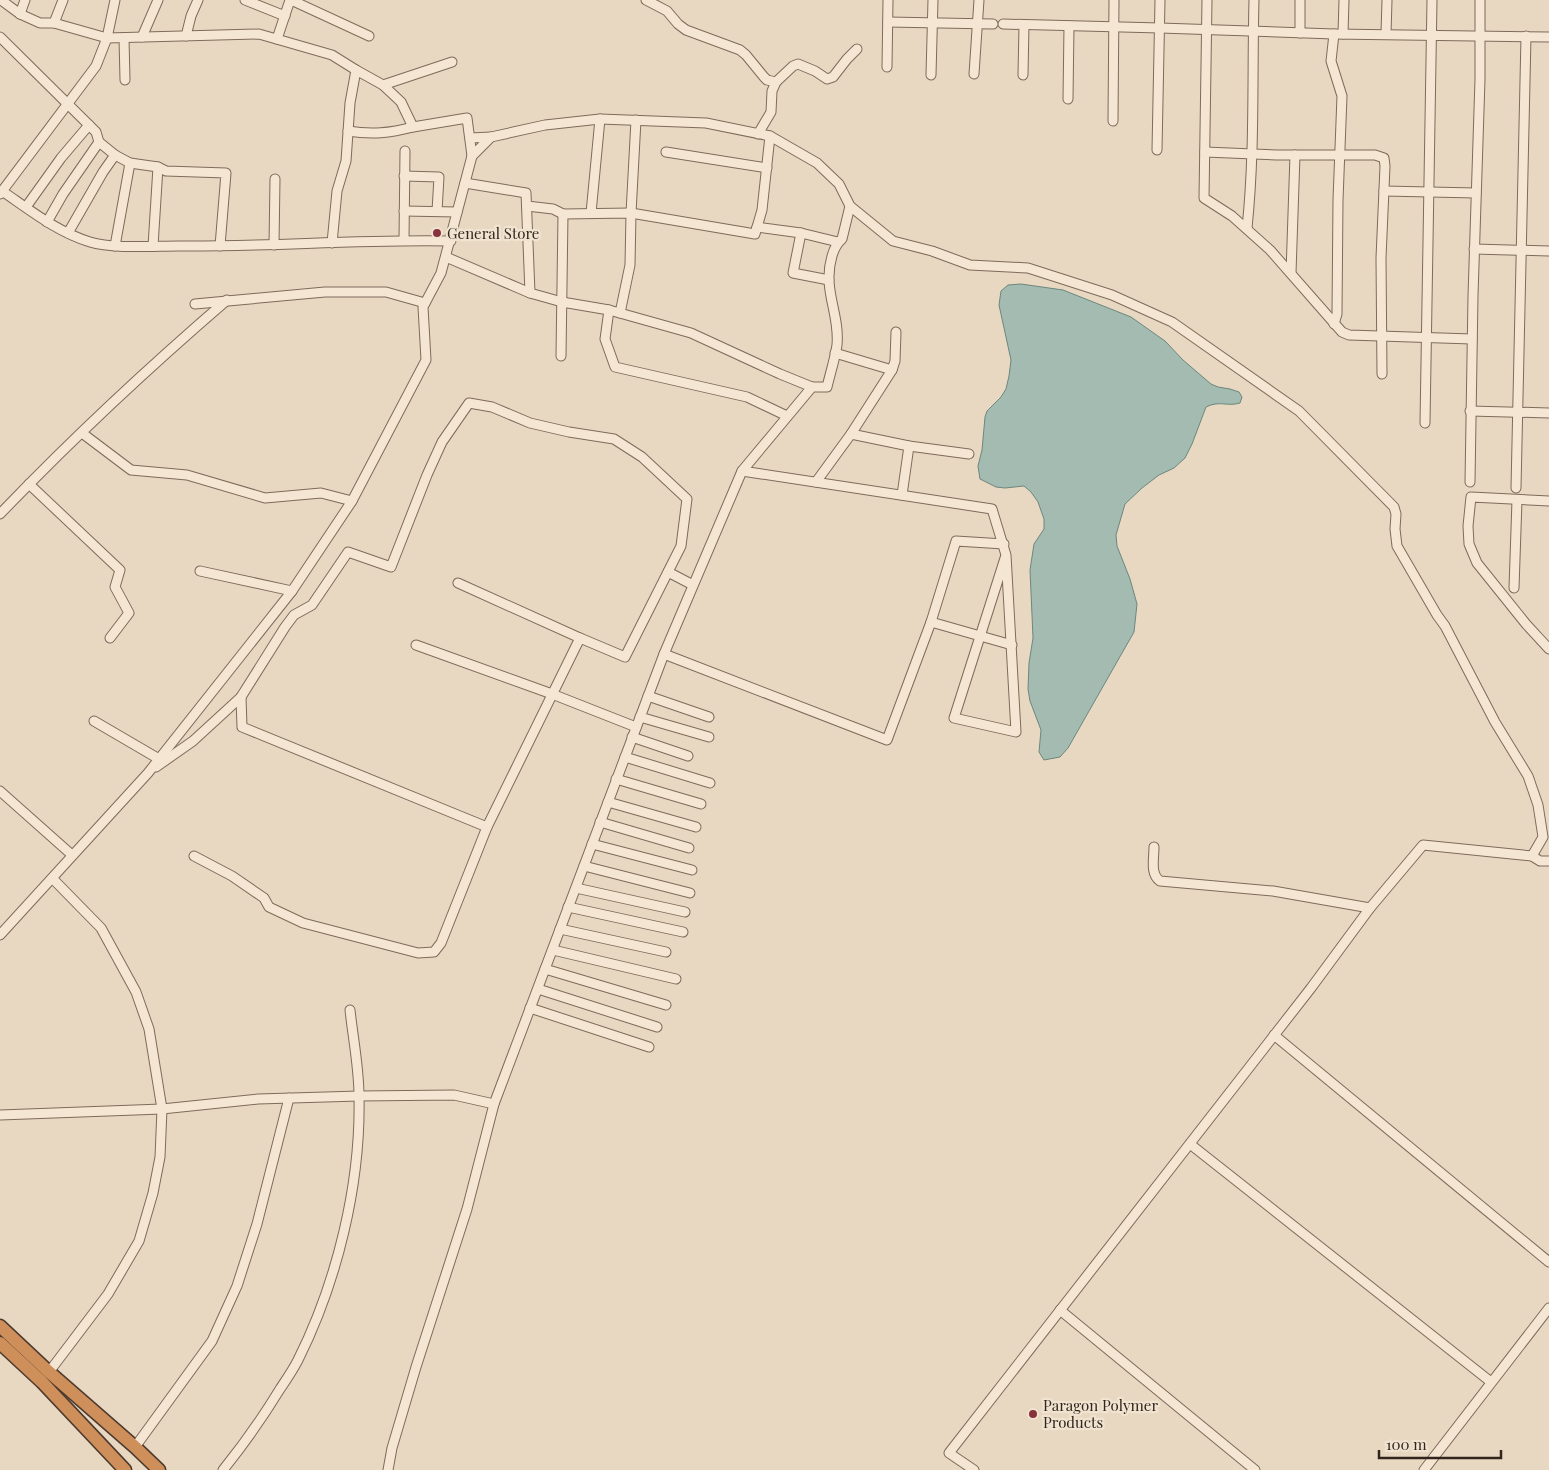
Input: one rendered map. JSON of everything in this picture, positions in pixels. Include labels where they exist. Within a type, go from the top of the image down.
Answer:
[{"type":"highway","points":[[0,1326],[49,1372],[135,1446],[159,1470]]},
{"type":"highway","points":[[0,1343],[42,1382],[125,1470]]},
{"type":"street","points":[[1,0],[20,14],[40,23],[54,23],[107,38],[259,34],[332,55],[383,85],[401,102],[413,127]]},
{"type":"street","points":[[20,14],[25,0]]},
{"type":"street","points":[[54,23],[64,0]]},
{"type":"street","points":[[115,0],[107,38],[96,66],[1,192],[47,222],[68,233],[91,243],[115,246],[274,245],[404,240],[451,241]]},
{"type":"street","points":[[186,36],[198,0]]},
{"type":"street","points":[[245,0],[285,16]]},
{"type":"street","points":[[277,39],[290,0],[369,36]]},
{"type":"street","points":[[646,0],[667,11],[686,30],[740,50],[767,80],[776,82]]},
{"type":"street","points":[[887,67],[888,0]]},
{"type":"street","points":[[931,74],[934,0]]},
{"type":"street","points":[[974,74],[979,24],[979,0]]},
{"type":"street","points":[[1113,120],[1114,0]]},
{"type":"street","points":[[1157,150],[1160,0]]},
{"type":"street","points":[[1207,0],[1204,198],[1247,228],[1270,250],[1342,332],[1349,335],[1472,339]]},
{"type":"street","points":[[1247,228],[1252,154],[1254,0]]},
{"type":"street","points":[[1300,0],[1300,33]]},
{"type":"street","points":[[1334,324],[1337,314],[1342,96],[1331,61],[1339,34],[1344,0]]},
{"type":"street","points":[[1386,34],[1387,0]]},
{"type":"street","points":[[1425,423],[1432,0]]},
{"type":"street","points":[[1470,482],[1480,0]]},
{"type":"street","points":[[142,37],[155,1]]},
{"type":"street","points":[[888,22],[993,24]]},
{"type":"street","points":[[1003,24],[1339,34],[1549,37]]},
{"type":"street","points":[[1023,75],[1024,25]]},
{"type":"street","points":[[1068,99],[1069,26]]},
{"type":"street","points":[[1516,488],[1526,36]]},
{"type":"street","points":[[0,37],[96,132],[99,142],[115,155],[130,163],[158,167],[166,171],[226,173],[220,246]]},
{"type":"street","points":[[124,38],[125,80]]},
{"type":"street","points":[[758,134],[771,112],[772,91],[776,82],[793,66],[798,64],[815,71],[827,79],[833,77],[857,49]]},
{"type":"street","points":[[383,85],[452,62]]},
{"type":"street","points":[[332,243],[337,191],[346,161],[350,103],[356,70]]},
{"type":"street","points":[[0,934],[148,773],[292,592],[352,501],[426,360],[423,307],[441,273],[446,258],[472,156],[467,118],[381,133],[348,131]]},
{"type":"street","points":[[470,138],[492,137],[546,125],[600,119],[706,123],[770,136],[817,163],[839,184],[850,206],[893,242],[932,251],[970,265],[1028,268],[1112,294],[1172,322],[1299,411],[1394,507],[1397,546],[1445,626],[1495,722],[1528,776],[1538,805],[1543,837],[1532,856]]},
{"type":"street","points":[[591,213],[600,119]]},
{"type":"street","points":[[620,313],[630,264],[636,120]]},
{"type":"street","points":[[26,207],[61,158],[89,125]]},
{"type":"street","points":[[527,206],[553,209],[563,214],[631,213],[755,234],[762,210],[770,136]]},
{"type":"street","points":[[472,156],[492,137]]},
{"type":"street","points":[[47,222],[63,194],[99,142]]},
{"type":"street","points":[[404,240],[405,151]]},
{"type":"street","points":[[666,152],[767,168]]},
{"type":"street","points":[[1204,152],[1375,155],[1384,158],[1381,258],[1382,374]]},
{"type":"street","points":[[68,233],[103,172],[115,155]]},
{"type":"street","points":[[1291,273],[1295,155]]},
{"type":"street","points":[[115,246],[130,163]]},
{"type":"street","points":[[153,246],[158,167]]},
{"type":"street","points":[[404,176],[439,177],[436,211]]},
{"type":"street","points":[[274,245],[275,179]]},
{"type":"street","points":[[465,183],[526,193],[530,293]]},
{"type":"street","points":[[1384,191],[1476,193]]},
{"type":"street","points":[[446,258],[530,293],[562,302],[609,310],[691,333],[812,387],[827,387],[837,344],[835,318],[829,289],[829,268],[835,248],[842,239],[850,206]]},
{"type":"street","points":[[404,211],[458,212]]},
{"type":"street","points":[[561,356],[563,214]]},
{"type":"street","points":[[757,226],[838,242]]},
{"type":"street","points":[[801,234],[793,273],[829,280]]},
{"type":"street","points":[[1474,250],[1549,251]]},
{"type":"street","points":[[195,304],[325,292],[386,292],[425,303]]},
{"type":"street","points":[[0,514],[171,348],[227,300]]},
{"type":"street","points":[[609,310],[605,339],[615,367],[748,397],[787,416]]},
{"type":"street","points":[[816,482],[851,434],[892,370],[895,362],[896,332]]},
{"type":"street","points":[[835,353],[892,370]]},
{"type":"street","points":[[388,1470],[392,1448],[416,1367],[467,1209],[494,1104],[664,654],[742,471],[812,387]]},
{"type":"street","points":[[148,773],[193,741],[241,697],[285,627],[294,615],[312,605],[348,552],[391,567],[427,474],[442,442],[470,403],[569,432],[614,439],[642,457],[687,500],[682,546],[625,658],[458,584]]},
{"type":"street","points":[[1470,411],[1549,413]]},
{"type":"street","points":[[82,433],[131,470],[187,475],[265,498],[321,493],[352,501]]},
{"type":"street","points":[[851,434],[910,446],[969,454]]},
{"type":"street","points":[[902,495],[910,446]]},
{"type":"street","points":[[742,471],[992,509],[1006,555],[1016,732],[954,718],[1006,555]]},
{"type":"street","points":[[29,484],[120,570],[115,587],[129,613],[110,638]]},
{"type":"street","points":[[1549,501],[1471,497],[1468,526],[1469,544],[1477,563],[1526,624],[1549,649]]},
{"type":"street","points":[[1514,588],[1516,500]]},
{"type":"street","points":[[664,654],[888,740],[931,622],[956,541],[1004,544]]},
{"type":"street","points":[[200,571],[292,592]]},
{"type":"street","points":[[668,572],[693,585]]},
{"type":"street","points":[[931,622],[1012,645]]},
{"type":"street","points":[[194,856],[232,876],[257,893],[264,898],[269,907],[303,923],[418,953],[434,952],[442,943],[487,827],[580,638]]},
{"type":"street","points":[[416,645],[552,694],[636,727]]},
{"type":"street","points":[[648,696],[710,717]]},
{"type":"street","points":[[241,697],[242,727],[487,827]]},
{"type":"street","points":[[640,718],[709,737]]},
{"type":"street","points":[[94,721],[159,759]]},
{"type":"street","points":[[632,737],[688,756]]},
{"type":"street","points":[[625,757],[710,783]]},
{"type":"street","points":[[616,779],[701,804]]},
{"type":"street","points":[[0,791],[72,856]]},
{"type":"street","points":[[608,802],[696,827]]},
{"type":"street","points":[[600,822],[689,848]]},
{"type":"street","points":[[592,844],[692,870]]},
{"type":"street","points":[[974,1470],[949,1453],[1311,988],[1370,908],[1423,845],[1532,856],[1540,861],[1549,861]]},
{"type":"street","points":[[1154,847],[1155,878],[1160,881],[1273,891],[1370,908]]},
{"type":"street","points":[[584,866],[690,893]]},
{"type":"street","points":[[49,1372],[108,1294],[139,1241],[153,1193],[158,1166],[162,1109],[149,1029],[136,992],[100,928],[53,878]]},
{"type":"street","points":[[576,888],[685,912]]},
{"type":"street","points":[[568,908],[683,932]]},
{"type":"street","points":[[560,929],[666,952]]},
{"type":"street","points":[[552,950],[676,979]]},
{"type":"street","points":[[545,969],[666,1005]]},
{"type":"street","points":[[538,989],[657,1027]]},
{"type":"street","points":[[530,1008],[649,1047]]},
{"type":"street","points":[[223,1470],[259,1424],[297,1362],[320,1311],[335,1266],[352,1191],[357,1152],[359,1096],[350,1010]]},
{"type":"street","points":[[1274,1035],[1549,1262]]},
{"type":"street","points":[[0,1116],[162,1109],[258,1099],[359,1096],[454,1095],[494,1104]]},
{"type":"street","points":[[135,1446],[212,1341],[237,1286],[257,1224],[290,1098]]},
{"type":"street","points":[[1190,1144],[1491,1382]]},
{"type":"street","points":[[1424,1470],[1549,1308]]},
{"type":"street","points":[[1060,1310],[1255,1470]]},
{"type":"shaded area","points":[[1021,284],[1063,290],[1131,317],[1165,341],[1183,360],[1211,384],[1239,392],[1242,397],[1240,403],[1215,404],[1206,407],[1185,458],[1174,468],[1159,475],[1142,488],[1125,504],[1116,535],[1117,546],[1130,579],[1137,604],[1134,632],[1068,748],[1060,757],[1044,760],[1039,752],[1041,730],[1030,701],[1028,689],[1029,663],[1033,638],[1030,570],[1034,544],[1044,529],[1044,519],[1038,502],[1024,486],[996,487],[980,479],[978,466],[987,411],[1001,397],[1006,389],[1009,376],[1011,360],[999,305],[1001,291],[1008,285]]},
{"type":"place","name":"General Store","points":[[437,233]]},
{"type":"place","name":"Paragon Polymer Products","points":[[1033,1414]]}]
